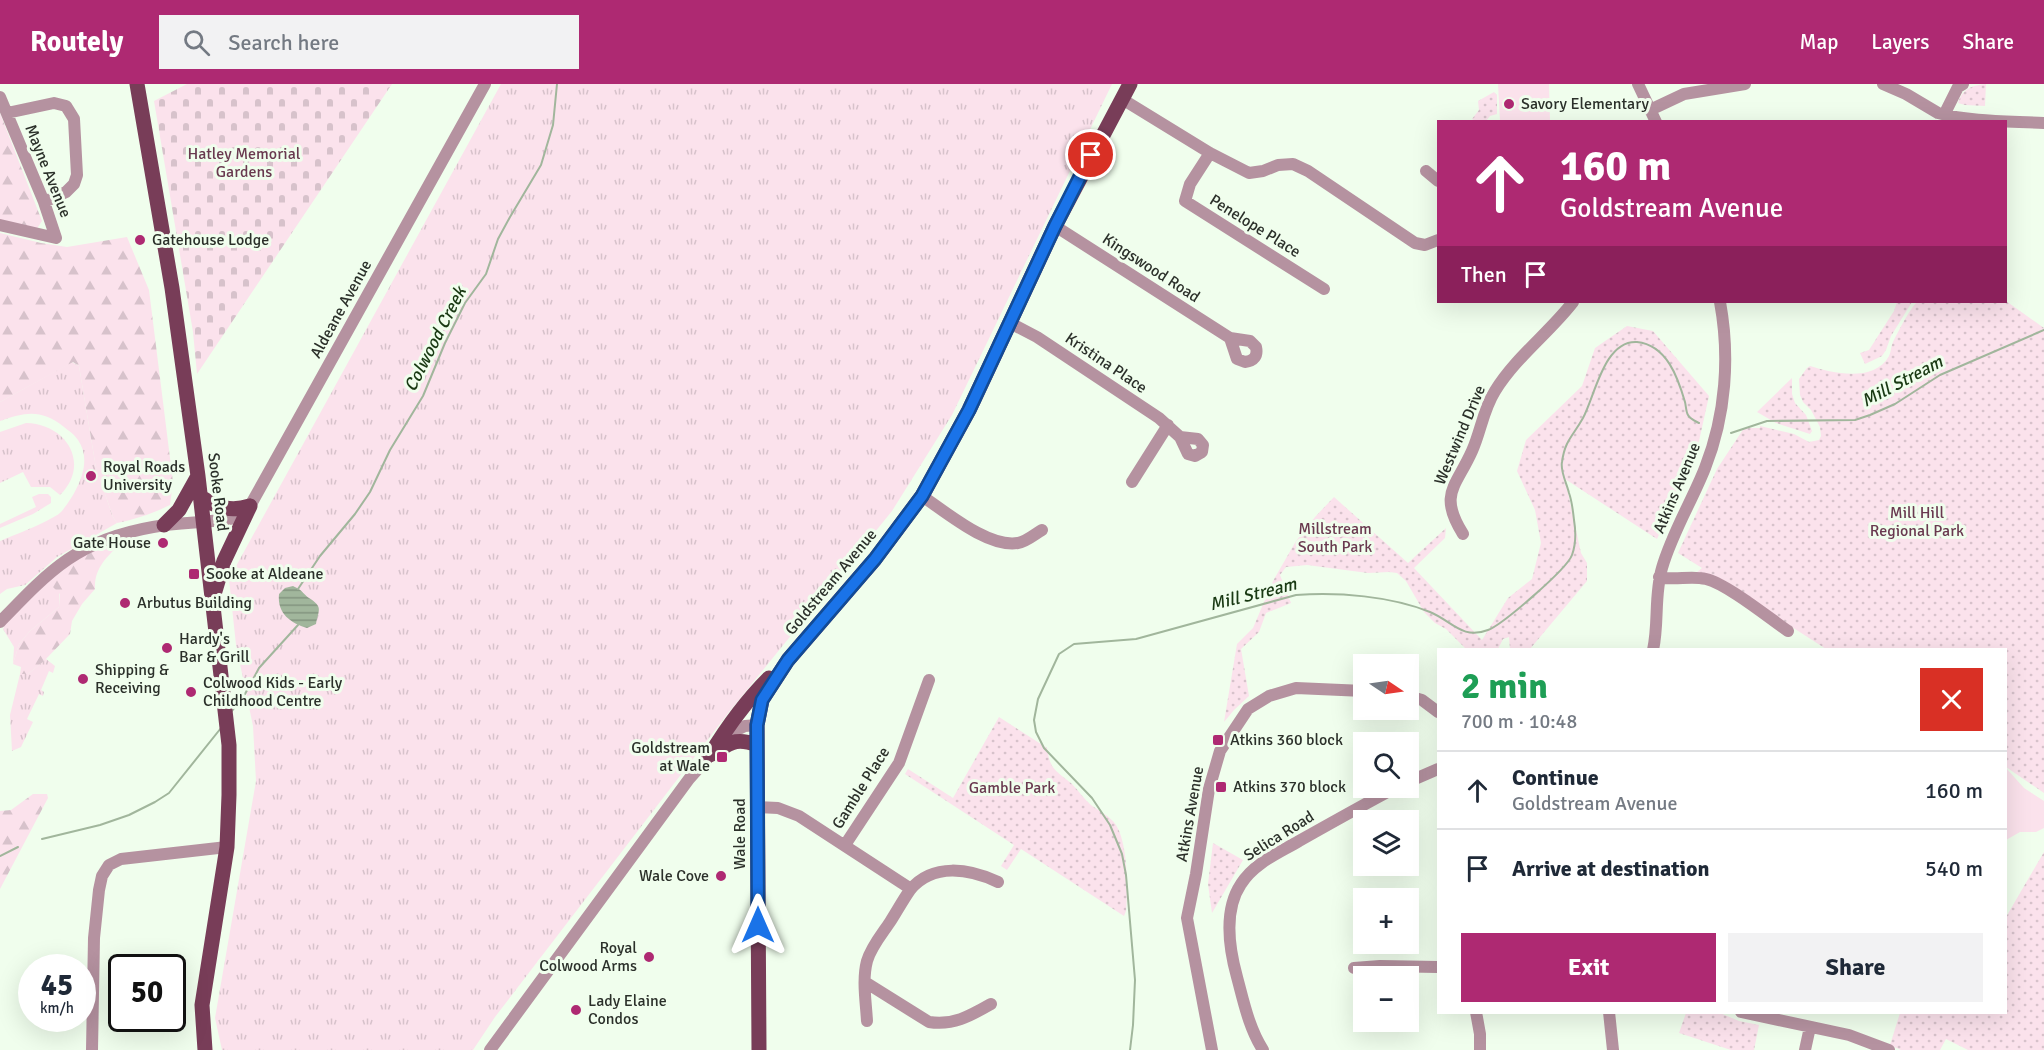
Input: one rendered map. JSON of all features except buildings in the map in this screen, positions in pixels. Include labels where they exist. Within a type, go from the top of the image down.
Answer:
[{"type":"main road","name":"Sooke Road","points":[[137,84],[172,288],[205,523],[229,745],[226,847],[202,1005],[205,1050]]},
{"type":"main road","name":"Goldstream Avenue","points":[[757,725],[762,700],[788,660],[875,559],[922,496],[969,410],[1055,226],[1130,84]]},
{"type":"main road","points":[[164,525],[179,510],[198,476]]},
{"type":"main road","points":[[201,497],[211,504],[229,510],[250,506]]},
{"type":"main road","points":[[212,603],[224,561],[250,506]]},
{"type":"main road","points":[[710,755],[729,723],[750,697],[788,660]]},
{"type":"main road","name":"Wale Road","points":[[757,725],[759,1050]]},
{"type":"main road","points":[[710,755],[734,741],[740,740],[757,746]]},
{"type":"street","name":"Aldeane Avenue","points":[[250,506],[485,84]]},
{"type":"street","points":[[1638,84],[1653,116],[1683,94],[1696,88],[1745,84]]},
{"type":"street","points":[[1938,117],[1958,87],[1963,84]]},
{"type":"street","points":[[1890,85],[1938,117],[1963,120]]},
{"type":"street","name":"Mayne Avenue","points":[[0,97],[44,202],[56,238],[0,225]]},
{"type":"street","points":[[1122,99],[1210,153],[1249,173],[1278,165],[1293,164],[1308,171],[1415,243],[1425,245],[1437,240]]},
{"type":"street","points":[[7,114],[54,103],[66,106],[74,119],[77,175],[74,184],[66,192],[44,202]]},
{"type":"street","points":[[2007,121],[2044,123]]},
{"type":"street","name":"Penelope Place","points":[[1210,153],[1190,184],[1185,201],[1324,289]]},
{"type":"street","points":[[1426,171],[1437,181]]},
{"type":"street","name":"Kingswood Road","points":[[1055,226],[1230,338]]},
{"type":"street","name":"Westwind Drive","points":[[1463,534],[1455,522],[1450,504],[1452,487],[1473,449],[1483,413],[1496,389],[1524,353],[1572,303]]},
{"type":"street","name":"Atkins Avenue","points":[[1653,648],[1659,577],[1705,467],[1717,429],[1723,398],[1725,364],[1725,335],[1720,303]]},
{"type":"street","name":"Kristina Place","points":[[1010,322],[1037,337],[1168,425],[1180,437]]},
{"type":"street","points":[[1132,482],[1168,425]]},
{"type":"street","points":[[922,496],[978,533],[1008,544],[1020,543],[1042,530]]},
{"type":"street","points":[[0,621],[42,578],[60,563],[88,547],[115,535],[164,525],[235,519],[244,514],[250,506]]},
{"type":"street","points":[[1659,577],[1707,579],[1720,585],[1788,631]]},
{"type":"street","name":"Gamble Place","points":[[845,845],[899,763],[929,680]]},
{"type":"street","name":"Atkins Avenue","points":[[1212,1050],[1187,918],[1197,874],[1209,789],[1220,751],[1248,709],[1269,696],[1303,688],[1353,690]]},
{"type":"street","points":[[1419,699],[1437,711]]},
{"type":"street","points":[[490,1050],[666,810],[710,755],[729,734],[745,726],[757,725]]},
{"type":"street","points":[[1419,777],[1437,769]]},
{"type":"street","name":"Selica Road","points":[[1263,1050],[1253,1033],[1233,963],[1229,933],[1230,913],[1234,898],[1241,884],[1262,862],[1377,798]]},
{"type":"street","points":[[757,807],[788,811],[845,845],[911,889]]},
{"type":"street","points":[[92,1050],[94,938],[99,890],[102,876],[107,868],[121,859],[226,847]]},
{"type":"street","points":[[867,1021],[865,982],[871,951],[911,889],[922,879],[944,871],[968,871],[998,882]]},
{"type":"street","points":[[1419,967],[1437,967]]},
{"type":"street","points":[[865,982],[929,1022],[956,1022],[991,1004]]},
{"type":"street","points":[[1476,1014],[1480,1050]]},
{"type":"street","points":[[1609,1014],[1613,1050]]},
{"type":"street","points":[[1750,1014],[1849,1035],[1889,1050]]},
{"type":"street","points":[[1805,1050],[1810,1027]]},
{"type":"green space","name":"Hatley Memorial Gardens","points":[[187,84],[392,84],[197,374],[193,332],[154,101]]},
{"type":"green space","points":[[501,84],[1112,84],[952,415],[892,511],[729,712],[495,1017],[473,1050],[222,1050],[215,1018],[256,781],[253,726],[236,645],[229,579]]},
{"type":"green space","points":[[1498,84],[1549,84],[1550,120],[1500,120]]},
{"type":"green space","points":[[1986,84],[1985,106],[1958,103],[1962,94],[1969,89]]},
{"type":"green space","points":[[1494,92],[1497,95],[1497,114],[1490,116],[1487,120],[1472,119],[1479,110],[1478,101]]},
{"type":"green space","points":[[0,113],[42,221],[36,230],[0,222]]},
{"type":"green space","points":[[0,233],[67,247],[127,237],[149,290],[173,482],[170,505],[144,516],[117,523],[96,468],[79,366],[73,362],[0,402]]},
{"type":"green space","name":"Mill Hill Regional Park","points":[[2007,302],[2044,328],[2044,793],[2007,768],[2007,648],[1824,648],[1722,582],[1696,573],[1702,568],[1678,553],[1717,469],[1744,428],[1760,428],[1760,426],[1794,434],[1809,442],[1819,440],[1820,427],[1811,410],[1803,402],[1799,379],[1810,366],[1852,374],[1873,370],[1889,356],[1892,344],[1916,303]]},
{"type":"green space","points":[[1897,303],[1911,303],[1891,336],[1882,356],[1865,364],[1860,353],[1869,350]]},
{"type":"green space","name":"Millstream South Park","points":[[1627,326],[1653,331],[1709,396],[1695,459],[1657,539],[1565,479],[1581,553],[1587,563],[1587,581],[1531,648],[1510,648],[1509,637],[1503,639],[1498,648],[1465,648],[1424,612],[1406,581],[1397,573],[1368,573],[1307,565],[1286,567],[1280,575],[1291,603],[1266,613],[1259,632],[1241,649],[1249,696],[1224,722],[1237,644],[1253,628],[1273,581],[1296,541],[1334,497],[1408,563],[1446,528],[1445,538],[1414,568],[1482,640],[1508,598],[1532,579],[1541,543],[1535,510],[1517,471],[1526,440],[1582,386],[1595,348]]},
{"type":"green space","points":[[72,362],[79,366],[96,468],[117,523],[57,557],[25,585],[7,589],[0,594],[0,541],[43,523],[62,511],[77,487],[84,468],[84,458],[75,436],[48,417],[26,414],[0,421],[0,402]]},
{"type":"green space","points":[[1792,378],[1792,394],[1795,403],[1806,415],[1812,431],[1810,434],[1776,423],[1757,412]]},
{"type":"green space","points":[[26,423],[41,425],[53,430],[70,448],[74,459],[74,471],[60,495],[50,487],[31,487],[23,472],[0,483],[0,432]]},
{"type":"green space","points":[[48,494],[51,497],[51,503],[33,514],[0,528],[0,524],[36,507],[32,497]]},
{"type":"green space","points":[[121,543],[99,569],[95,589],[82,604],[72,621],[70,634],[28,674],[20,674],[21,667],[13,664],[19,644],[30,631],[59,607],[60,594],[51,585],[65,568],[81,557]]},
{"type":"green space","points":[[60,570],[59,607],[30,631],[19,644],[13,664],[14,647],[3,629],[5,624]]},
{"type":"green space","points":[[46,659],[55,666],[53,673],[49,671],[41,690],[44,692],[43,696],[39,694],[27,719],[33,722],[21,747],[12,751],[10,715],[20,674],[28,674]]},
{"type":"green space","name":"Gamble Park","points":[[999,717],[1047,748],[1050,762],[1055,770],[1072,784],[1091,805],[1108,816],[1116,825],[1123,843],[1126,867],[1127,902],[1124,916],[1021,849],[1007,870],[1001,866],[1014,845],[905,774],[908,769],[953,798]]},
{"type":"green space","points":[[2007,769],[2024,788],[2044,801],[2044,828],[2036,832],[2020,832],[2007,839]]},
{"type":"green space","points":[[33,794],[47,794],[48,798],[0,889],[0,811],[11,810]]},
{"type":"green space","points":[[1213,843],[1243,860],[1212,913],[1208,884]]},
{"type":"green space","points":[[2044,852],[2044,1050],[1968,1050],[1946,1039],[1940,1050],[1901,1050],[1890,1045],[1900,1014],[2007,1014],[2007,915]]},
{"type":"green space","points":[[1686,1014],[1722,1014],[1739,1021],[1759,1025],[1754,1050],[1731,1050],[1679,1033]]},
{"type":"shaded area","points":[[293,586],[301,590],[318,606],[316,624],[307,628],[286,617],[280,607],[279,594],[285,588]]},
{"type":"waterway","name":"Colwood Creek","points":[[298,589],[320,556],[370,492],[390,450],[423,396],[465,303],[486,274],[498,239],[541,165],[553,125],[557,84]]},
{"type":"waterway","name":"Mill Stream","points":[[1731,433],[1767,421],[1855,420],[1895,404],[1940,375],[2044,330]]},
{"type":"waterway","name":"Mill Stream","points":[[1130,1050],[1135,980],[1126,875],[1122,854],[1110,825],[1092,798],[1044,748],[1036,732],[1034,720],[1038,699],[1059,654],[1074,644],[1136,639],[1296,595],[1364,596],[1398,602],[1430,612],[1464,631],[1471,633],[1488,630],[1533,596],[1559,572],[1572,555],[1575,529],[1571,499],[1562,469],[1563,455],[1567,443],[1583,418],[1602,371],[1616,350],[1626,344],[1637,342],[1647,344],[1664,356],[1675,373],[1688,415],[1699,423]]},
{"type":"waterway","name":"Colwood Creek","points":[[232,711],[245,694],[259,668],[298,625]]},
{"type":"waterway","name":"Colwood Creek","points":[[42,839],[100,825],[129,815],[155,802],[169,793],[221,728]]},
{"type":"waterway","name":"Colwood Creek","points":[[0,856],[18,847]]},
{"type":"place","name":"Savory Elementary","points":[[1509,104]]},
{"type":"place","name":"Gatehouse Lodge","points":[[140,240]]},
{"type":"place","name":"Royal Roads University","points":[[91,476]]},
{"type":"place","name":"Gate House","points":[[163,543]]},
{"type":"place","name":"Sooke at Aldeane","points":[[194,574]]},
{"type":"place","name":"Arbutus Building","points":[[125,603]]},
{"type":"place","name":"Hardy's Bar & Grill","points":[[167,648]]},
{"type":"place","name":"Shipping & Receiving","points":[[83,679]]},
{"type":"place","name":"Colwood Kids - Early Childhood Centre","points":[[191,692]]},
{"type":"place","name":"Atkins 360 block","points":[[1218,740]]},
{"type":"place","name":"Goldstream at Wale","points":[[722,757]]},
{"type":"place","name":"Atkins 370 block","points":[[1221,787]]},
{"type":"place","name":"Wale Cove","points":[[721,876]]},
{"type":"place","name":"Royal Colwood Arms","points":[[649,957]]},
{"type":"place","name":"Lady Elaine Condos","points":[[576,1010]]},
{"type":"route","points":[[758,925],[757,725],[762,700],[788,660],[875,559],[922,496],[969,410],[1055,226],[1091,155]]}]
